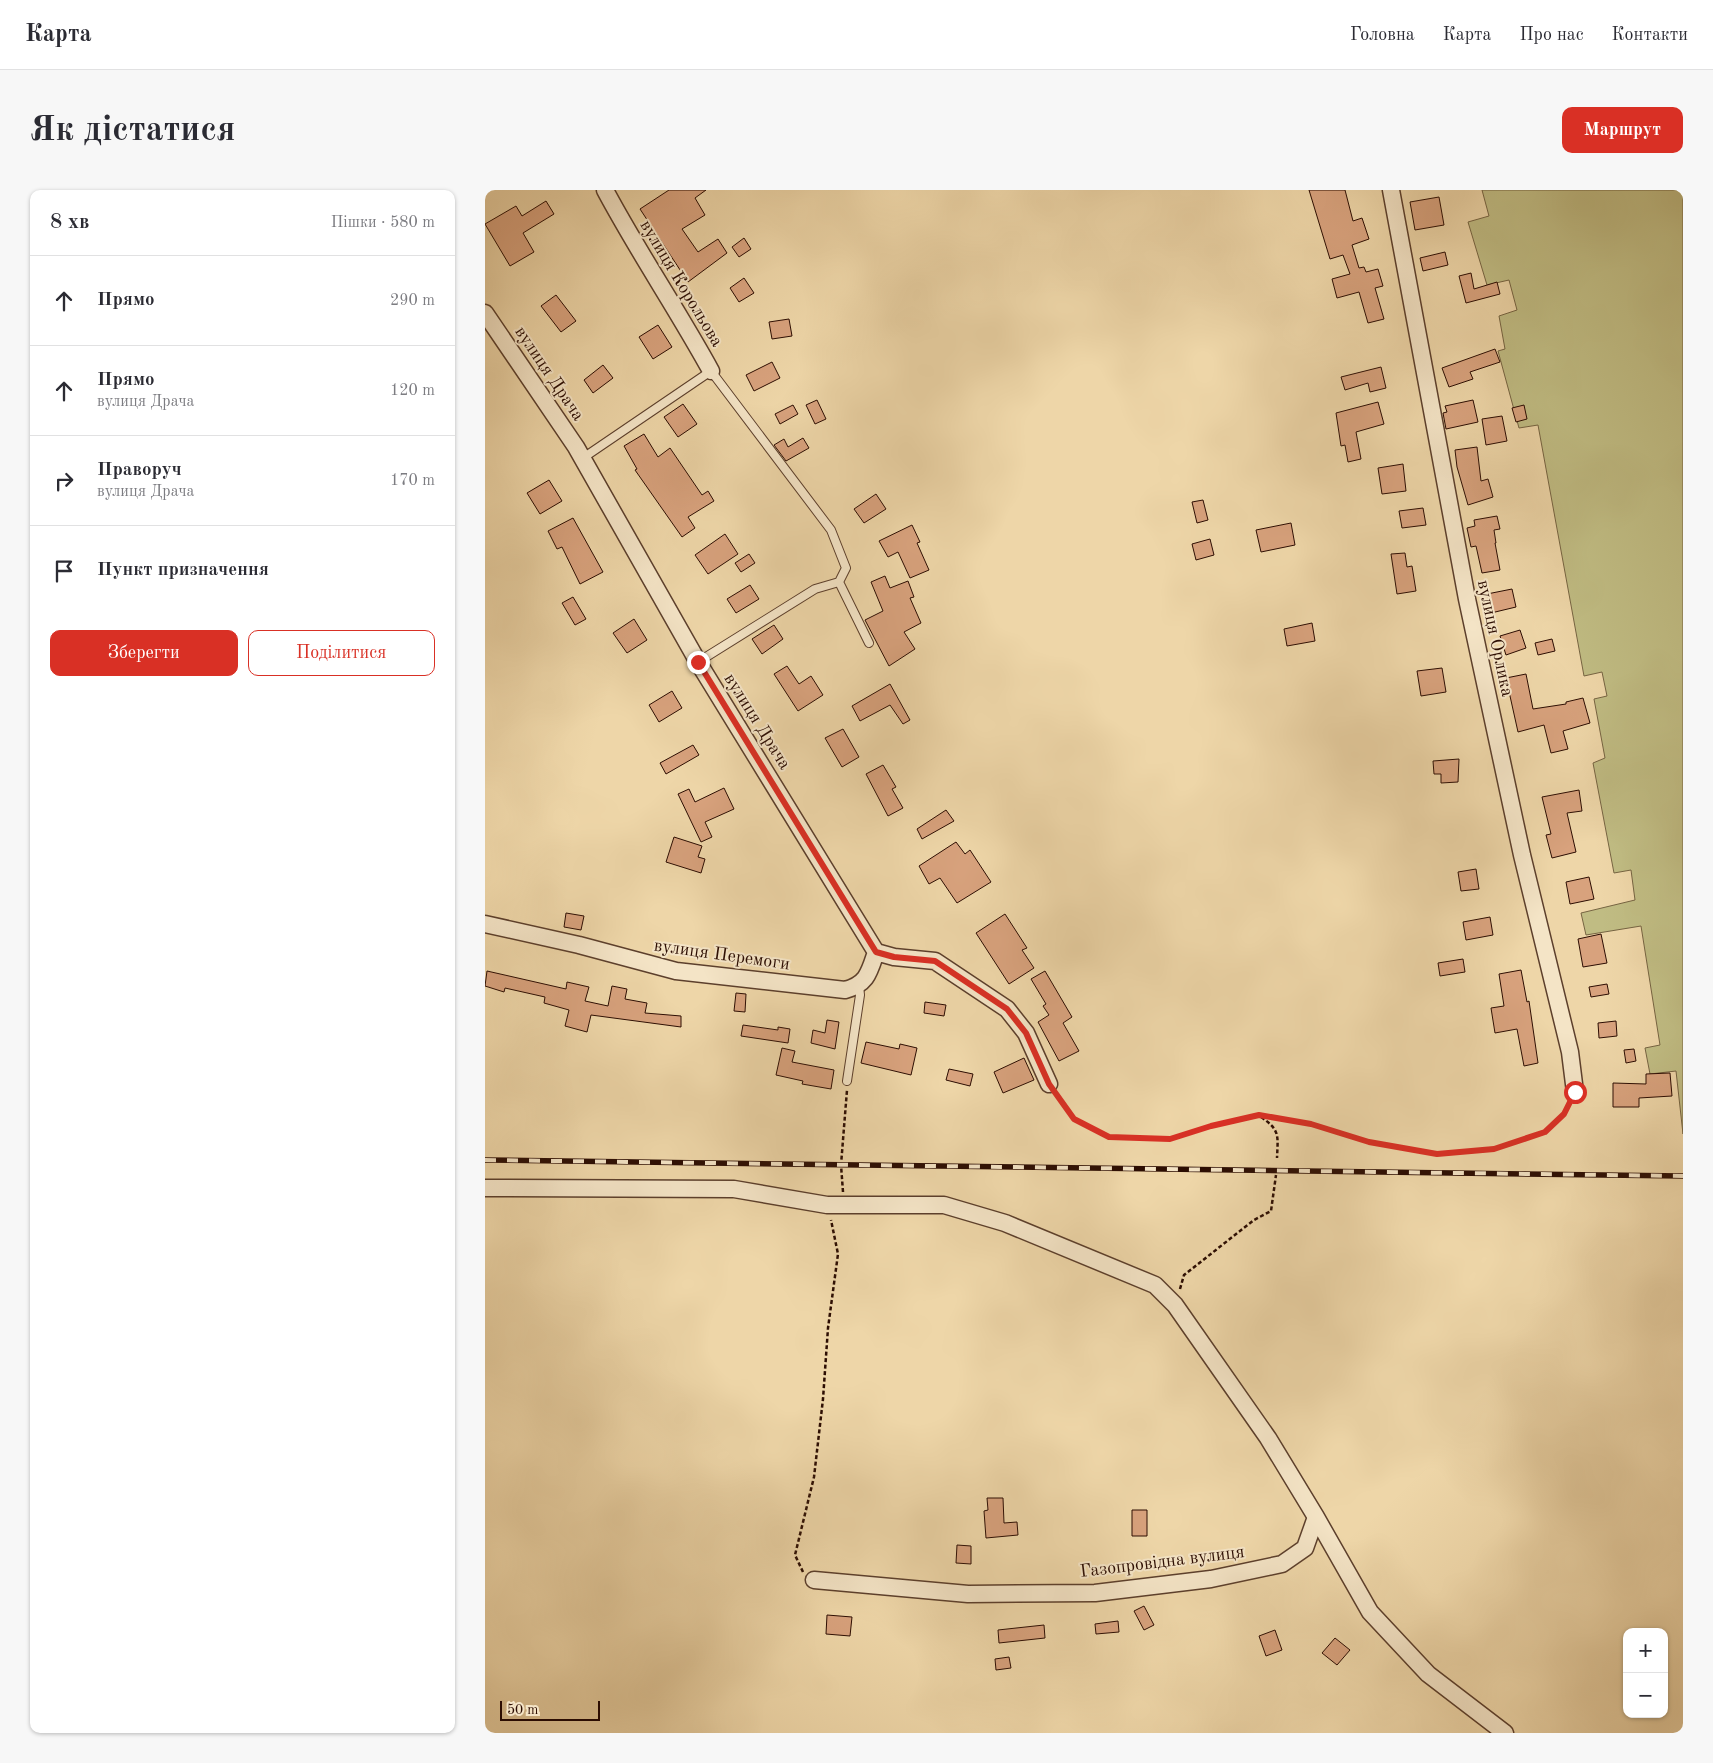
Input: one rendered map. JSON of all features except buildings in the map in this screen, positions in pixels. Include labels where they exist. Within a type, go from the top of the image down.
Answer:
[{"type":"street","name":"вулиця Корольова","points":[[605,190],[629,236],[683,319],[711,371]]},
{"type":"street","name":"вулиця Орлика","points":[[1391,190],[1467,599],[1522,855],[1570,1052],[1575,1092]]},
{"type":"street","name":"вулиця Драча","points":[[485,313],[583,458],[698,662],[876,952]]},
{"type":"street","name":"вулиця Перемоги","points":[[485,924],[579,945],[676,971],[845,990],[859,986]]},
{"type":"street","points":[[859,986],[866,978],[876,952],[894,957],[935,961],[1007,1009],[1026,1033],[1049,1084]]},
{"type":"street","points":[[485,1188],[734,1189],[833,1204],[944,1204],[1005,1223],[1155,1285],[1175,1305],[1269,1438],[1370,1612],[1428,1674],[1505,1733]]},
{"type":"street","name":"Газопровідна вулиця","points":[[814,1580],[968,1594],[1095,1592],[1211,1579],[1282,1564],[1305,1548],[1316,1517]]},
{"type":"lane","points":[[583,458],[711,371],[831,530],[846,568],[839,582],[815,589],[698,662]]},
{"type":"lane","points":[[839,582],[869,643]]},
{"type":"lane","points":[[847,1081],[860,995],[859,986]]},
{"type":"path","points":[[814,1580],[800,1570],[795,1556],[814,1477],[823,1399],[828,1328],[837,1254],[833,1204],[844,1190],[841,1165],[847,1081]]},
{"type":"path","points":[[1049,1084],[1074,1119],[1109,1137],[1170,1139],[1211,1126],[1259,1115],[1311,1124],[1369,1142],[1437,1154],[1494,1149],[1545,1132],[1564,1114],[1575,1092]]},
{"type":"path","points":[[1259,1115],[1272,1124],[1277,1131],[1277,1158]]},
{"type":"path","points":[[1175,1305],[1184,1275],[1254,1220],[1271,1211],[1276,1191],[1276,1175]]},
{"type":"shaded area","points":[[1482,190],[1683,190],[1683,1134],[1676,1071],[1650,1074],[1645,1048],[1660,1045],[1641,926],[1586,935],[1581,913],[1635,900],[1631,870],[1614,873],[1593,763],[1605,758],[1594,699],[1607,696],[1602,672],[1584,676],[1538,425],[1519,428],[1498,351],[1505,349],[1499,316],[1517,310],[1509,280],[1487,285],[1468,222],[1489,216]]},
{"type":"railway","points":[[485,1160],[1683,1176]]},
{"type":"route","points":[[698,662],[876,952],[894,957],[935,961],[1007,1009],[1026,1033],[1049,1084],[1074,1119],[1109,1137],[1170,1139],[1211,1126],[1259,1115],[1311,1124],[1369,1142],[1437,1154],[1494,1149],[1545,1132],[1564,1114],[1575,1092]]}]
